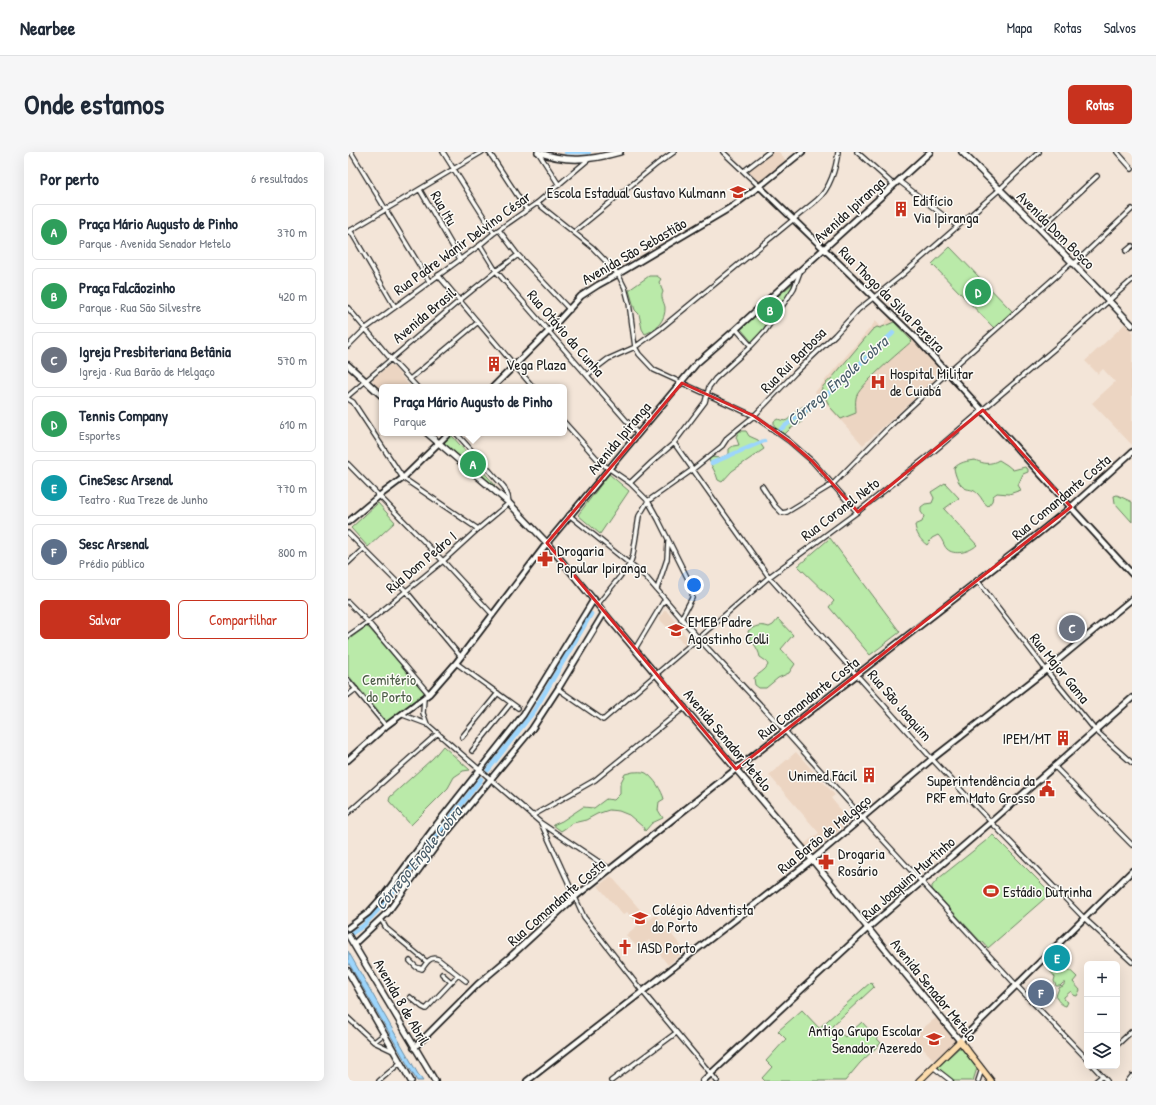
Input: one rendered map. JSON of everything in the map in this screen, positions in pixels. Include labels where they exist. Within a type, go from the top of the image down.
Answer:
[{"type":"main road","points":[[538,152],[560,158],[589,159],[620,152]]},
{"type":"main road","name":"Avenida Dom Bosco","points":[[962,152],[1040,229],[1132,325]]},
{"type":"main road","points":[[348,365],[379,393]]},
{"type":"main road","name":"Avenida Senador Metelo","points":[[430,436],[509,503],[547,543],[812,860],[991,1081]]},
{"type":"main road","name":"Avenida 8 de Abril","points":[[348,935],[435,1081]]},
{"type":"main road","name":"Avenida 8 de Abril","points":[[348,970],[411,1081]]},
{"type":"main road","points":[[919,1081],[960,1041]]},
{"type":"street","points":[[351,152],[429,282]]},
{"type":"street","points":[[443,152],[494,233]]},
{"type":"street","points":[[395,307],[349,231],[482,152]]},
{"type":"street","points":[[489,152],[527,210]]},
{"type":"street","points":[[538,152],[559,185]]},
{"type":"street","points":[[574,232],[657,164],[674,152]]},
{"type":"street","points":[[723,152],[760,186]]},
{"type":"street","points":[[744,171],[769,152]]},
{"type":"street","name":"Avenida São Sebastião","points":[[496,384],[570,310],[581,296],[716,217],[760,186],[802,152]]},
{"type":"street","points":[[587,375],[608,359],[635,347],[660,329],[824,194],[834,170],[838,152]]},
{"type":"street","points":[[857,152],[894,186]]},
{"type":"street","name":"Avenida Ipiranga","points":[[348,760],[386,726],[403,715],[429,694],[456,663],[569,515],[682,383],[697,363],[930,152]]},
{"type":"street","name":"Rua Rui Barbosa","points":[[598,604],[630,564],[633,555],[639,516],[648,501],[692,470],[722,446],[728,437],[754,416],[858,310],[999,190],[1039,152]]},
{"type":"street","points":[[1117,152],[1132,169]]},
{"type":"street","name":"Rua Padre Wanir Delvino César","points":[[348,346],[365,329],[480,246],[494,233],[537,203],[589,159]]},
{"type":"street","points":[[1040,229],[1096,176]]},
{"type":"street","points":[[899,181],[957,226]]},
{"type":"street","name":"Rua Thogo da Silva Pereira","points":[[760,186],[918,339],[1132,574]]},
{"type":"street","name":"Rua Itu","points":[[420,190],[460,259]]},
{"type":"street","points":[[537,203],[592,247],[618,274],[625,288],[629,303],[635,347],[639,354],[654,370],[754,416],[795,446],[812,461],[857,512]]},
{"type":"street","points":[[762,486],[775,506],[782,513],[787,512],[833,484],[888,428],[948,372],[1071,263],[1076,262],[1132,209]]},
{"type":"street","points":[[499,230],[518,255],[570,310]]},
{"type":"street","name":"Rua Otávio da Cunha","points":[[480,246],[496,271],[638,434]]},
{"type":"street","points":[[1126,251],[1132,246]]},
{"type":"street","name":"Avenida Brasil","points":[[348,397],[390,358],[496,271],[518,255]]},
{"type":"street","points":[[630,483],[674,443],[705,402],[709,387],[765,331],[794,288],[801,270]]},
{"type":"street","points":[[438,275],[477,323],[530,384]]},
{"type":"street","name":"Rua Coronel Neto","points":[[558,689],[603,720],[699,639],[769,577],[857,512],[927,457],[1066,339],[1132,280]]},
{"type":"street","points":[[348,308],[390,358],[414,384]]},
{"type":"street","points":[[410,379],[477,323]]},
{"type":"street","points":[[736,329],[751,346]]},
{"type":"street","points":[[348,397],[353,402],[403,478],[478,529]]},
{"type":"street","points":[[567,425],[601,463],[630,483],[648,501],[658,518],[694,592],[681,619]]},
{"type":"street","points":[[348,522],[403,478],[446,436]]},
{"type":"street","points":[[459,436],[504,487],[509,503]]},
{"type":"street","name":"Rua São Joaquim","points":[[674,443],[769,577],[932,759],[1084,918],[1132,962]]},
{"type":"street","name":"Rua Comandante Costa","points":[[414,1048],[478,984],[576,897],[736,768],[858,675],[977,580],[1071,508],[1132,452]]},
{"type":"street","points":[[348,464],[443,561],[493,615]]},
{"type":"street","name":"Rua Dom Pedro I","points":[[348,636],[368,622],[443,561],[509,503]]},
{"type":"street","points":[[569,515],[646,577],[699,639],[785,731],[921,882],[1084,1056]]},
{"type":"street","points":[[348,533],[406,591],[461,656]]},
{"type":"street","points":[[657,589],[667,559],[669,548],[668,539]]},
{"type":"street","points":[[348,563],[364,549]]},
{"type":"street","name":"Rua Major Gama","points":[[977,580],[1046,670],[1095,730],[1132,763]]},
{"type":"street","points":[[348,928],[368,913],[385,894],[437,824],[532,702],[594,599]]},
{"type":"street","points":[[635,649],[665,599]]},
{"type":"street","name":"Rua Barão de Melgaço","points":[[527,1081],[812,860],[932,759],[1046,670],[1132,599]]},
{"type":"street","points":[[348,602],[368,622],[429,694]]},
{"type":"street","points":[[354,944],[396,903],[439,842],[532,729],[604,613]]},
{"type":"street","points":[[456,663],[518,708]]},
{"type":"street","points":[[348,680],[386,726]]},
{"type":"street","points":[[348,695],[356,689]]},
{"type":"street","points":[[462,737],[498,693]]},
{"type":"street","points":[[424,698],[423,713],[427,724]]},
{"type":"street","name":"Rua Joaquim Murtinho","points":[[704,1081],[868,928],[992,822],[1132,698]]},
{"type":"street","points":[[472,751],[511,703]]},
{"type":"street","points":[[532,816],[595,780],[685,707]]},
{"type":"street","points":[[403,715],[427,724],[492,779],[532,816],[611,870]]},
{"type":"street","points":[[348,813],[438,733]]},
{"type":"street","points":[[1054,766],[1132,845]]},
{"type":"street","points":[[541,823],[584,917],[676,1033],[717,1081]]},
{"type":"street","points":[[960,1041],[1132,871]]},
{"type":"street","points":[[381,919],[386,928],[427,962]]},
{"type":"street","points":[[410,961],[416,967],[422,969],[427,962],[434,958],[438,959],[466,981]]},
{"type":"street","points":[[442,974],[451,982]]},
{"type":"street","points":[[410,997],[426,1009],[458,975]]},
{"type":"street","points":[[348,1018],[374,1042],[395,1052]]},
{"type":"street","points":[[1120,1042],[1132,1031]]},
{"type":"street","points":[[611,1081],[676,1033]]},
{"type":"street","points":[[374,1042],[384,1034]]},
{"type":"street","points":[[379,1081],[400,1063]]},
{"type":"street","points":[[933,1067],[950,1081]]},
{"type":"street","points":[[978,1081],[982,1069]]},
{"type":"street","points":[[1096,1069],[1107,1081]]},
{"type":"street","points":[[1096,1081],[1102,1076]]},
{"type":"street","points":[[1128,1081],[1132,1076]]},
{"type":"highlighted area","points":[[682,383],[754,416],[789,441],[812,461],[858,512],[983,410],[1071,507],[736,769],[547,543]]},
{"type":"shaded area","points":[[771,152],[779,152],[787,162],[761,181],[758,181],[747,170]]},
{"type":"shaded area","name":"Hospital Militar de Cuiabá","points":[[890,317],[944,372],[863,445],[815,392],[876,321],[881,327]]},
{"type":"shaded area","points":[[1126,323],[1132,330],[1132,445],[1092,403],[1115,382],[1103,369],[1098,374],[1085,361]]},
{"type":"shaded area","points":[[390,365],[393,366],[408,384],[379,384],[379,387],[373,382],[373,379]]},
{"type":"shaded area","name":"EMEB Padre Agostinho Colli","points":[[666,610],[691,643],[686,646],[659,619]]},
{"type":"shaded area","points":[[796,752],[835,795],[831,798],[850,821],[810,854],[803,845],[819,833],[769,775]]},
{"type":"shaded area","name":"Colégio Adventista do Porto","points":[[611,876],[649,920],[656,915],[685,951],[668,965],[649,940],[638,948],[626,935],[638,925],[627,912],[623,915],[598,886]]},
{"type":"shaded area","name":"Antigo Grupo Escolar Senador Azeredo","points":[[937,1017],[956,1041],[934,1060],[912,1037]]},
{"type":"green space","points":[[950,247],[1012,311],[994,328],[932,264]]},
{"type":"green space","points":[[649,276],[657,276],[661,279],[659,282],[663,292],[662,298],[665,312],[660,324],[645,334],[629,290]]},
{"type":"green space","points":[[793,283],[782,305],[752,342],[741,329]]},
{"type":"green space","points":[[894,322],[912,341],[890,360],[858,393],[856,398],[856,413],[841,419],[830,407],[826,399],[820,395],[823,387],[872,330]]},
{"type":"green space","points":[[808,405],[812,408],[802,417],[801,423],[791,428],[785,434],[774,427],[774,421],[778,419],[784,421],[787,420],[797,410]]},
{"type":"green space","points":[[739,431],[746,431],[749,436],[758,440],[764,449],[732,471],[722,482],[718,480],[709,460],[711,457],[720,458],[729,454],[729,449],[733,446],[739,445],[736,437]]},
{"type":"green space","points":[[452,436],[495,485],[494,486],[445,444],[444,441]]},
{"type":"green space","points":[[975,460],[993,463],[999,460],[1013,470],[1025,467],[1028,469],[1028,472],[1023,474],[1018,485],[1021,490],[1009,494],[997,493],[993,496],[992,501],[988,506],[973,490],[964,488],[955,474],[954,468],[956,466],[964,462]]},
{"type":"green space","points":[[609,474],[629,491],[600,534],[578,515]]},
{"type":"green space","points":[[945,483],[959,498],[944,509],[977,545],[970,550],[958,553],[950,551],[938,535],[932,538],[927,545],[920,539],[916,531],[915,525],[922,522],[924,516],[921,512],[921,507],[925,504],[932,503],[934,498],[931,492]]},
{"type":"green space","points":[[1117,495],[1132,502],[1132,522],[1115,503],[1114,496]]},
{"type":"green space","points":[[378,503],[395,522],[368,547],[351,528]]},
{"type":"green space","points":[[830,538],[900,632],[870,655],[829,607],[834,601],[798,566]]},
{"type":"green space","points":[[778,619],[793,635],[781,649],[795,664],[789,673],[778,678],[766,688],[759,688],[755,685],[754,678],[768,665],[766,661],[760,657],[748,631],[758,626],[769,627]]},
{"type":"green space","name":"Cemitério do Porto","points":[[366,627],[369,628],[424,692],[424,694],[389,721],[386,721],[348,675],[348,640]]},
{"type":"green space","points":[[443,746],[470,770],[463,771],[454,777],[448,788],[411,825],[389,801],[390,797],[433,758]]},
{"type":"green space","points":[[643,772],[649,775],[657,785],[664,799],[659,802],[658,810],[663,818],[652,823],[645,831],[643,827],[629,815],[619,811],[609,810],[586,820],[573,823],[561,831],[553,825],[562,821],[583,807],[594,808],[606,799],[614,800],[620,794],[620,784],[625,774]]},
{"type":"green space","name":"Estádio Dutrinha","points":[[993,835],[1051,893],[988,948],[932,889],[932,886],[938,879]]},
{"type":"green space","points":[[1060,961],[1077,977],[1073,982],[1080,990],[1077,996],[1073,995],[1071,991],[1064,997],[1064,999],[1068,1002],[1066,1006],[1062,1005],[1056,996],[1059,988],[1065,983],[1060,986],[1056,986],[1054,981],[1055,977],[1050,971]]},
{"type":"green space","points":[[871,982],[874,987],[832,1026],[845,1037],[862,1022],[881,1043],[860,1063],[845,1081],[765,1081],[762,1078],[772,1067],[766,1061],[786,1039],[778,1031],[802,1010],[819,1028]]},
{"type":"green space","points":[[959,1048],[962,1048],[977,1068],[973,1081],[954,1081],[938,1067]]},
{"type":"water","points":[[348,951],[423,1081],[417,1081],[348,962]]},
{"type":"waterway","points":[[566,152],[589,152]]},
{"type":"waterway","name":"Córrego Engole Cobra","points":[[781,429],[831,391],[893,333]]},
{"type":"waterway","name":"Córrego Engole Cobra","points":[[712,463],[764,441]]},
{"type":"waterway","name":"Córrego Engole Cobra","points":[[488,770],[534,711],[591,614]]},
{"type":"waterway","name":"Córrego Engole Cobra","points":[[352,933],[363,926],[380,908],[481,779]]},
{"type":"place","name":"Escola Estadual Gustavo Kulmann","points":[[738,192]]},
{"type":"place","name":"Edifício Via Ipiranga","points":[[901,209]]},
{"type":"place","name":"Tennis Company","points":[[978,292]]},
{"type":"place","name":"Praça Falcãozinho","points":[[770,310]]},
{"type":"place","name":"Vega Plaza","points":[[494,364]]},
{"type":"place","name":"Hospital Militar de Cuiabá","points":[[878,382]]},
{"type":"place","name":"Praça Mário Augusto de Pinho","points":[[473,464]]},
{"type":"place","name":"Drogaria Popular Ipiranga","points":[[545,559]]},
{"type":"place","name":"Igreja Presbiteriana Betânia","points":[[1072,628]]},
{"type":"place","name":"EMEB Padre Agostinho Colli","points":[[676,630]]},
{"type":"place","name":"IPEM/MT","points":[[1063,738]]},
{"type":"place","name":"Unimed Fácil","points":[[869,775]]},
{"type":"place","name":"Superintendência da PRF em Mato Grosso","points":[[1047,789]]},
{"type":"place","name":"Drogaria Rosário","points":[[826,862]]},
{"type":"place","name":"Estádio Dutrinha","points":[[991,891]]},
{"type":"place","name":"Colégio Adventista do Porto","points":[[640,918]]},
{"type":"place","name":"IASD Porto","points":[[625,947]]},
{"type":"place","name":"CineSesc Arsenal","points":[[1057,958]]},
{"type":"place","name":"Sesc Arsenal","points":[[1041,993]]},
{"type":"place","name":"Antigo Grupo Escolar Senador Azeredo","points":[[934,1039]]}]
